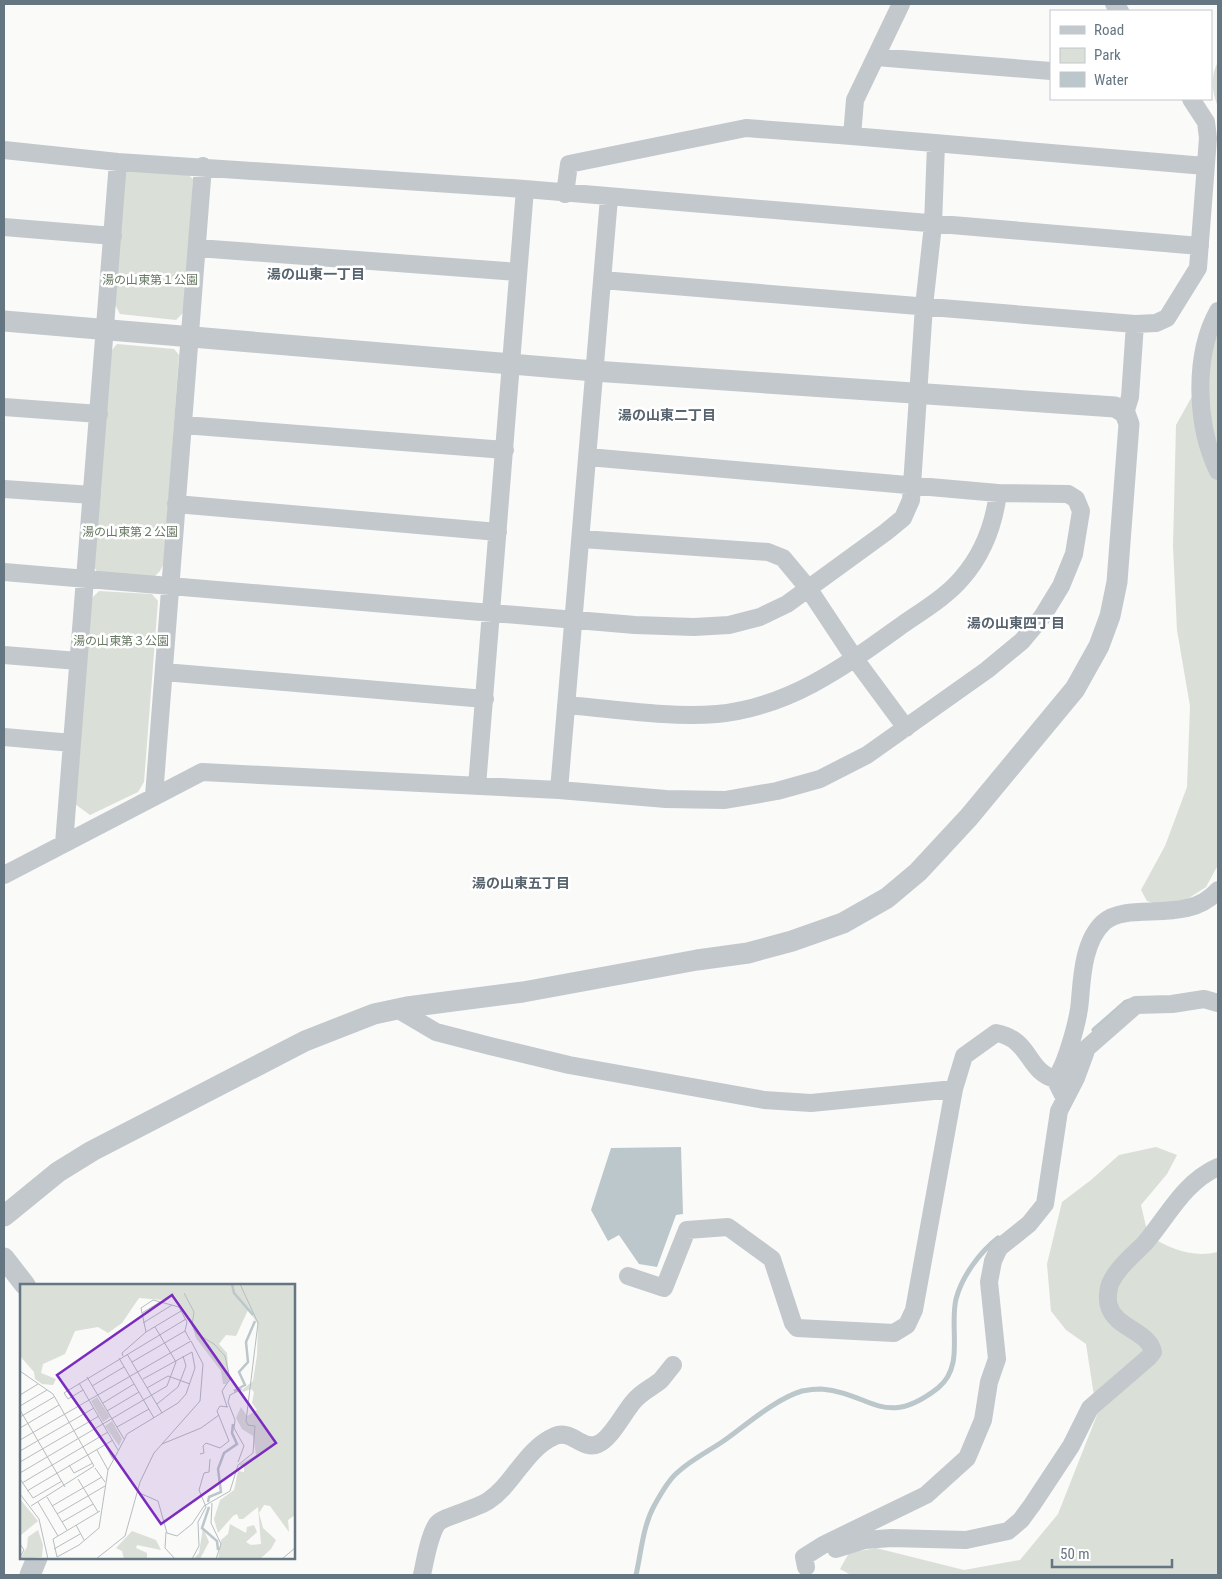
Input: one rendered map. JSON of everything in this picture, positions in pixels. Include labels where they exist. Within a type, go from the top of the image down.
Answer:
[{"type":"street","points":[[852,136],[855,100],[901,4]]},
{"type":"street","points":[[876,57],[1050,71]]},
{"type":"street","points":[[602,280],[1135,324],[1156,323],[1167,318],[1198,268],[1208,138],[1206,122],[1192,100]]},
{"type":"street","points":[[565,194],[569,164],[746,128],[1205,166]]},
{"type":"street","points":[[4,572],[86,578],[170,588],[572,620],[694,627],[729,625],[760,618],[787,604],[903,518],[911,500],[920,395],[924,306],[933,225],[936,144]]},
{"type":"street","points":[[4,150],[118,162],[203,166],[525,189],[609,198],[1200,246]]},
{"type":"street","points":[[64,844],[118,162]]},
{"type":"street","points":[[154,796],[203,166]]},
{"type":"street","points":[[478,786],[506,450],[525,189]]},
{"type":"street","points":[[559,790],[572,620],[582,538],[609,198]]},
{"type":"street","points":[[4,227],[113,236]]},
{"type":"street","points":[[198,248],[518,272]]},
{"type":"street","points":[[1218,311],[1213,320],[1204,358],[1200,389],[1201,413],[1209,451],[1218,470]]},
{"type":"street","points":[[4,321],[594,371],[1115,407],[1125,413]]},
{"type":"street","points":[[4,1216],[58,1172],[131,1131],[305,1040],[374,1014],[460,998],[524,992],[697,960],[748,953],[792,941],[843,923],[887,898],[918,872],[969,817],[1076,689],[1099,646],[1110,616],[1120,551],[1129,424],[1125,413],[1130,397],[1135,324]]},
{"type":"street","points":[[4,408],[99,414]]},
{"type":"street","points":[[184,425],[506,450]]},
{"type":"street","points":[[4,874],[202,772],[559,790],[666,799],[725,800],[777,791],[820,779],[868,755],[988,670],[1022,641],[1042,618],[1061,586],[1074,554],[1081,511],[1076,499],[1068,494],[998,493],[913,484],[588,457]]},
{"type":"street","points":[[4,490],[92,495]]},
{"type":"street","points":[[566,705],[678,714],[717,714],[778,701],[804,690],[855,659],[937,600],[962,579],[989,534],[998,493]]},
{"type":"street","points":[[176,504],[498,532]]},
{"type":"street","points":[[582,538],[768,552],[783,558],[808,588],[855,659],[906,728]]},
{"type":"street","points":[[4,655],[78,661]]},
{"type":"street","points":[[164,672],[484,699]]},
{"type":"street","points":[[4,737],[72,743]]},
{"type":"street","points":[[1055,1079],[1065,1064],[1080,1001],[1080,988],[1089,947],[1100,927],[1116,916],[1182,910],[1200,905],[1218,890]]},
{"type":"street","points":[[802,1571],[804,1558],[823,1545],[926,1495],[967,1458],[984,1420],[989,1382],[997,1359],[990,1282],[993,1261],[999,1248],[1029,1224],[1045,1204],[1058,1111],[1076,1078],[1087,1048],[1136,1005],[1172,1004],[1204,999],[1218,1003]]},
{"type":"street","points":[[397,1009],[436,1032],[490,1046],[578,1067],[764,1100],[811,1103],[954,1089]]},
{"type":"street","points":[[628,1276],[664,1288],[688,1230],[728,1226],[772,1260],[793,1323],[797,1328],[894,1333],[900,1330],[912,1317],[914,1310],[954,1089],[964,1056],[996,1033],[1009,1035],[1022,1046],[1038,1069],[1047,1077],[1055,1079]]},
{"type":"street","points":[[1055,1079],[1064,1099]]},
{"type":"street","points":[[802,1571],[844,1545],[866,1540],[891,1538],[966,1540],[1008,1530],[1021,1520],[1071,1446],[1090,1408],[1148,1358],[1152,1352],[1152,1345],[1129,1328],[1109,1308],[1110,1284],[1118,1271],[1146,1241],[1185,1192],[1206,1172],[1218,1167]]},
{"type":"street","points":[[4,1258],[24,1284]]},
{"type":"street","points":[[422,1575],[437,1525],[444,1518],[464,1513],[487,1502],[505,1488],[512,1474],[546,1441],[558,1435],[569,1436],[590,1446],[598,1444],[606,1438],[635,1399],[661,1379],[673,1365]]},
{"type":"street","points":[[30,1575],[37,1559]]},
{"type":"green space","points":[[1218,62],[1218,107],[1214,96],[1213,84],[1215,67]]},
{"type":"green space","name":"湯の山東第１公園","points":[[130,168],[185,172],[193,179],[184,312],[176,320],[120,314],[113,301],[123,176]]},
{"type":"green space","points":[[1218,333],[1218,865],[1206,887],[1181,903],[1164,907],[1147,901],[1141,890],[1165,846],[1187,787],[1190,706],[1177,630],[1173,546],[1176,425],[1199,384]]},
{"type":"green space","name":"湯の山東第２公園","points":[[117,344],[174,349],[179,355],[164,563],[154,577],[97,572],[92,563],[108,355]]},
{"type":"green space","name":"湯の山東第３公園","points":[[99,591],[152,594],[158,601],[144,782],[138,792],[90,815],[75,804],[90,600]]},
{"type":"green space","points":[[1156,1147],[1177,1155],[1167,1174],[1141,1205],[1148,1235],[1173,1248],[1190,1253],[1209,1254],[1218,1252],[1218,1575],[851,1575],[840,1569],[849,1553],[876,1548],[964,1570],[1020,1560],[1058,1514],[1097,1415],[1086,1344],[1066,1330],[1051,1311],[1047,1264],[1062,1202],[1119,1155]]},
{"type":"water","points":[[681,1147],[683,1214],[676,1215],[657,1267],[639,1264],[619,1235],[608,1241],[591,1210],[611,1148]]},
{"type":"waterway","points":[[1094,1030],[1126,1002],[1132,1000]]},
{"type":"waterway","points":[[636,1575],[650,1514],[671,1479],[688,1464],[771,1406],[802,1391],[821,1389],[853,1396],[878,1406],[891,1408],[904,1406],[920,1400],[938,1388],[946,1379],[954,1358],[954,1311],[959,1290],[972,1265],[998,1238]]},
{"type":"district","name":"湯の山東一丁目","points":[[316,274]]},
{"type":"district","name":"湯の山東二丁目","points":[[667,415]]},
{"type":"district","name":"湯の山東四丁目","points":[[1016,623]]},
{"type":"district","name":"湯の山東五丁目","points":[[521,883]]}]
